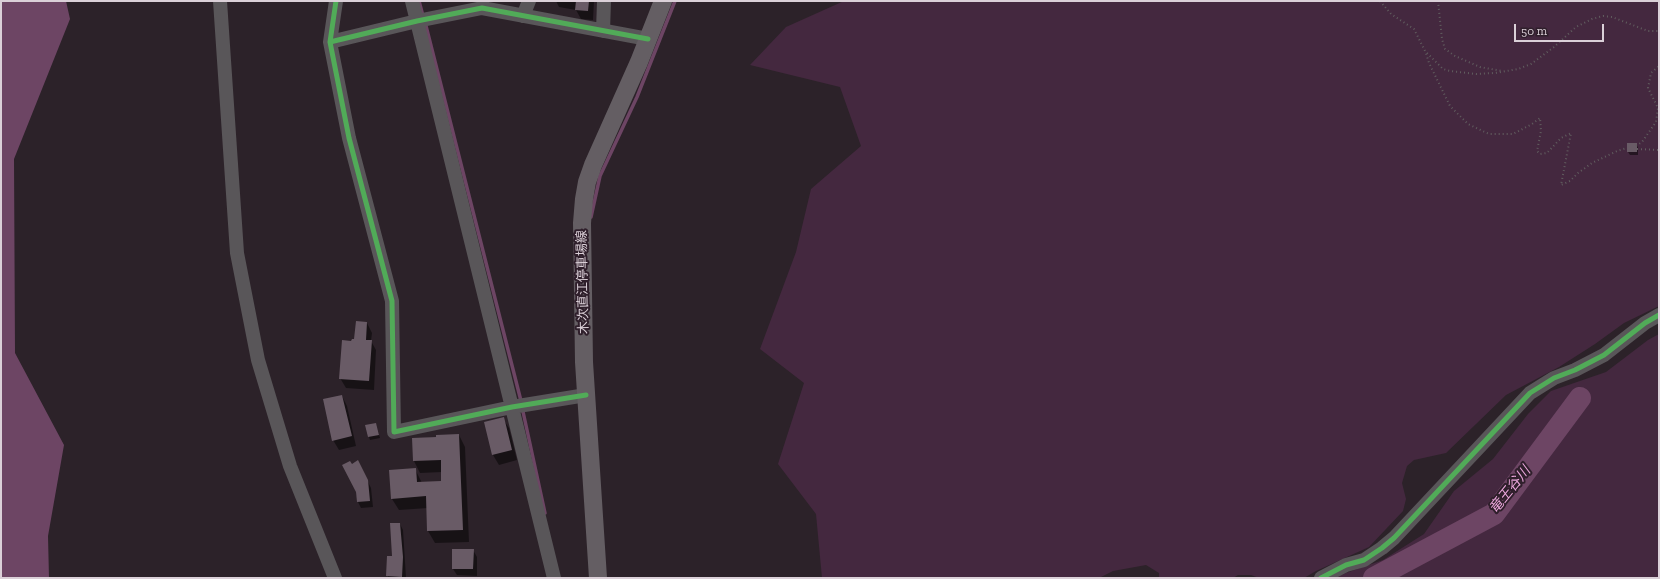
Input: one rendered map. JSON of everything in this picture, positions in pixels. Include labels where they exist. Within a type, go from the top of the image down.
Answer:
[{"type":"main road","name":"木次直江停車場線","points":[[598,578],[586,395],[582,223],[587,182],[607,131],[648,39],[663,1]]},
{"type":"street","points":[[220,1],[237,252],[258,360],[290,466],[335,578]]},
{"type":"street","points":[[336,1],[330,42],[349,138],[392,300],[394,432],[512,407],[586,395]]},
{"type":"street","points":[[412,1],[554,578]]},
{"type":"street","points":[[523,16],[529,1]]},
{"type":"street","points":[[603,31],[604,1]]},
{"type":"street","points":[[330,42],[417,21],[482,8],[648,39]]},
{"type":"street","points":[[1321,578],[1346,565],[1364,560],[1394,538],[1530,394],[1554,378],[1575,370],[1604,355],[1645,323],[1659,315]]},
{"type":"path","points":[[1380,1],[1390,14],[1414,29],[1426,53],[1428,64],[1450,106],[1468,124],[1489,134],[1513,134],[1540,118],[1541,130],[1537,151],[1540,154],[1547,153],[1561,138],[1571,132],[1561,185],[1570,181],[1592,163],[1617,151],[1628,148]]},
{"type":"path","points":[[1438,1],[1444,49],[1455,56],[1480,67],[1496,71],[1506,71]]},
{"type":"path","points":[[1426,53],[1443,69],[1476,74],[1506,71],[1531,64],[1554,47],[1576,27],[1592,19],[1603,16],[1612,17],[1648,31],[1659,31]]},
{"type":"path","points":[[1636,146],[1642,142],[1656,122],[1658,108],[1648,88],[1651,73],[1659,66]]},
{"type":"path","points":[[1637,149],[1659,150]]},
{"type":"shaded area","points":[[1,1],[66,1],[70,19],[14,159],[15,353],[64,445],[48,536],[49,578],[1,578]]},
{"type":"shaded area","points":[[844,1],[1659,1],[1659,306],[1624,323],[1559,367],[1506,395],[1446,453],[1414,460],[1407,466],[1402,483],[1406,499],[1403,511],[1369,547],[1304,578],[1259,578],[1251,575],[1238,575],[1233,578],[1159,578],[1159,573],[1146,565],[1113,571],[1099,578],[822,578],[816,514],[778,464],[804,383],[760,349],[796,252],[811,189],[861,146],[840,87],[750,65],[786,27]]},
{"type":"shaded area","points":[[1659,334],[1659,578],[1336,578],[1383,560],[1424,534],[1454,491],[1493,459],[1528,414],[1551,391],[1606,372],[1648,340]]},
{"type":"building","points":[[576,1],[589,1],[588,11],[575,10]]},
{"type":"building","points":[[1627,143],[1637,143],[1637,152],[1627,152]]},
{"type":"building","points":[[356,321],[367,322],[366,340],[372,340],[369,381],[339,379],[342,340],[351,341],[354,339]]},
{"type":"building","points":[[342,395],[352,436],[332,441],[323,399]]},
{"type":"building","points":[[504,417],[512,450],[492,455],[484,422]]},
{"type":"building","points":[[376,423],[379,435],[368,437],[365,425]]},
{"type":"building","points":[[459,434],[463,530],[427,531],[426,496],[391,499],[389,470],[416,468],[417,482],[441,481],[441,460],[413,461],[412,438]]},
{"type":"building","points":[[358,460],[368,480],[370,501],[357,502],[356,492],[342,465],[350,461],[352,464]]},
{"type":"building","points":[[390,523],[400,523],[403,557],[402,577],[386,576],[387,556],[392,556]]},
{"type":"building","points":[[452,549],[474,549],[473,569],[452,569]]},
{"type":"waterway","points":[[419,1],[423,16]]},
{"type":"waterway","points":[[591,217],[600,176],[637,97],[675,1]]},
{"type":"waterway","points":[[425,22],[521,401]]},
{"type":"waterway","name":"竜王谷川","points":[[1374,578],[1494,514],[1580,398]]},
{"type":"waterway","points":[[522,407],[545,513]]},
{"type":"cycle path","points":[[336,1],[330,42],[349,138],[392,301],[394,432],[512,407],[586,395]]},
{"type":"cycle path","points":[[330,42],[417,21],[482,8],[648,39]]},
{"type":"cycle path","points":[[1321,578],[1346,565],[1364,560],[1394,538],[1530,393],[1554,378],[1575,370],[1604,355],[1645,323],[1659,315]]}]
